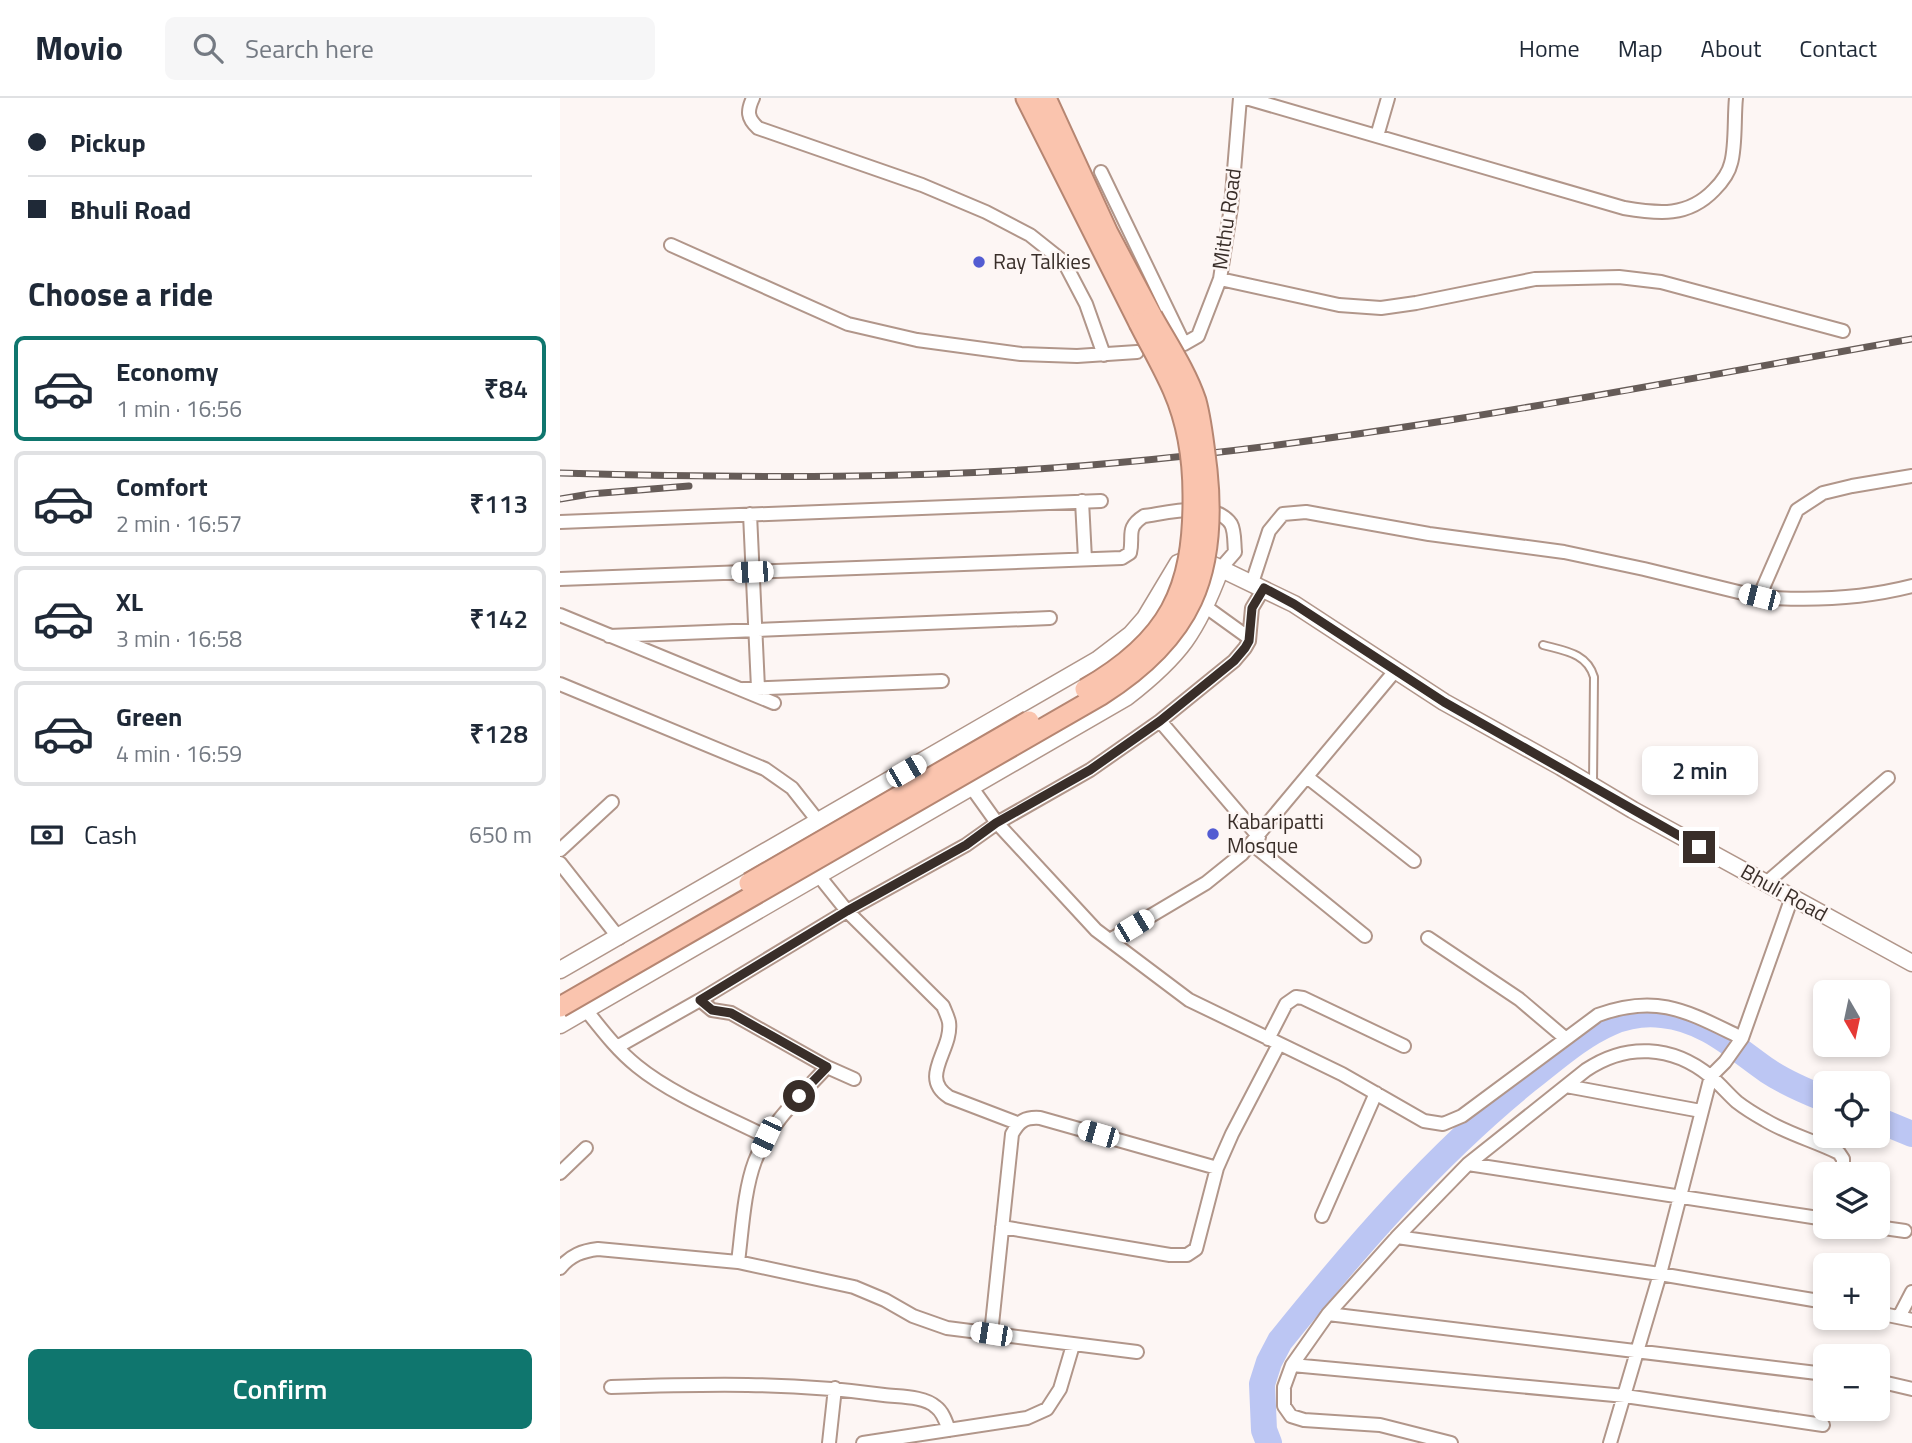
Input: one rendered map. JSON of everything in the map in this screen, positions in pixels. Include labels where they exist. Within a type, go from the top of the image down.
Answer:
[{"type":"highway","points":[[560,1007],[1101,695],[1143,666],[1171,636],[1195,596],[1209,536],[1210,510],[1204,445],[1195,400],[1180,364],[1145,319],[1026,98]]},
{"type":"highway","points":[[560,992],[1098,682],[1153,636],[1180,593],[1193,546],[1191,459],[1181,414],[1145,319],[1046,98]]},
{"type":"main road","name":"Bhuli Road","points":[[560,970],[1097,660],[1130,634],[1145,618],[1178,563],[1190,559],[1221,568],[1294,604],[1444,702],[1912,963]]},
{"type":"main road","points":[[560,1025],[1091,719],[1142,686],[1189,638],[1206,607],[1221,568]]},
{"type":"street","points":[[753,98],[748,114],[750,122],[758,128],[922,185],[986,212],[1030,235],[1064,262],[1086,304],[1104,355]]},
{"type":"street","name":"Mithu Road","points":[[1101,172],[1184,344],[1198,336],[1220,279],[1240,98]]},
{"type":"street","points":[[1246,98],[1624,208],[1652,213],[1676,212],[1702,202],[1719,185],[1731,164],[1736,98]]},
{"type":"street","points":[[1377,136],[1388,98]]},
{"type":"street","points":[[671,245],[848,324],[917,340],[1021,354],[1104,355],[1137,352]]},
{"type":"street","points":[[1220,279],[1339,305],[1381,308],[1535,279],[1619,277],[1661,282],[1843,331]]},
{"type":"street","points":[[1759,597],[1797,510],[1823,493],[1912,476]]},
{"type":"street","points":[[1082,501],[1085,559]]},
{"type":"street","points":[[560,522],[1101,501]]},
{"type":"street","points":[[560,579],[1127,557],[1132,548],[1132,527],[1144,516],[1196,510],[1219,514],[1233,528],[1235,552],[1221,568]]},
{"type":"street","points":[[617,1048],[847,911],[966,845],[996,823],[1090,770],[1160,721],[1234,661],[1245,648],[1269,531],[1283,514],[1306,512],[1429,534],[1564,552],[1759,597],[1801,600],[1850,598],[1912,586]]},
{"type":"street","points":[[750,514],[758,688]]},
{"type":"street","points":[[1206,607],[1249,638]]},
{"type":"street","points":[[560,615],[774,704]]},
{"type":"street","points":[[609,635],[1050,618]]},
{"type":"street","points":[[1110,940],[1206,883],[1256,840],[1395,671]]},
{"type":"street","points":[[738,689],[942,681]]},
{"type":"street","points":[[560,684],[765,769],[792,788],[818,821]]},
{"type":"street","points":[[1160,721],[1256,840],[1365,936]]},
{"type":"street","points":[[1307,778],[1414,861]]},
{"type":"street","points":[[1766,883],[1888,778]]},
{"type":"street","points":[[972,788],[996,823],[1096,930],[1189,1000],[1342,1074],[1424,1121],[1443,1124],[1462,1116],[1598,1015],[1620,1007],[1643,1004],[1668,1007],[1691,1014],[1740,1040]]},
{"type":"street","points":[[560,850],[612,802]]},
{"type":"street","points":[[560,863],[619,938]]},
{"type":"street","points":[[819,876],[847,911],[943,1006],[949,1022],[947,1042],[934,1077],[940,1092],[1017,1123]]},
{"type":"street","points":[[1610,1443],[1660,1274],[1711,1076],[1725,1062],[1740,1040],[1792,897]]},
{"type":"street","points":[[1428,938],[1520,999],[1565,1038]]},
{"type":"street","points":[[1002,1227],[1170,1255],[1187,1255],[1196,1250],[1200,1241],[1217,1168],[1273,1042],[1286,1004],[1291,998],[1303,998],[1404,1046]]},
{"type":"street","points":[[700,1000],[712,1010],[731,1013],[827,1067],[854,1079]]},
{"type":"street","points":[[586,1010],[617,1048],[640,1069],[766,1137]]},
{"type":"street","points":[[1451,1443],[1380,1424],[1304,1420],[1291,1416],[1284,1406],[1284,1387],[1292,1365],[1328,1314],[1468,1164],[1602,1060],[1633,1050],[1663,1051],[1687,1060],[1711,1076],[1738,1103],[1766,1121],[1839,1153],[1843,1162]]},
{"type":"street","points":[[738,1262],[754,1163],[766,1137],[827,1067]]},
{"type":"street","points":[[1566,1086],[1701,1111]]},
{"type":"street","points":[[1322,1216],[1376,1093]]},
{"type":"street","points":[[991,1334],[1012,1135],[1017,1123],[1027,1117],[1040,1118],[1217,1168]]},
{"type":"street","points":[[560,1173],[586,1148]]},
{"type":"street","points":[[1468,1164],[1813,1217]]},
{"type":"street","points":[[1890,1229],[1905,1231]]},
{"type":"street","points":[[1397,1237],[1660,1274],[1813,1300]]},
{"type":"street","points":[[560,1268],[581,1251],[598,1249],[738,1262],[854,1287],[913,1316],[947,1328],[1137,1352]]},
{"type":"street","points":[[1905,1318],[1912,1292]]},
{"type":"street","points":[[1328,1314],[1813,1373]]},
{"type":"street","points":[[863,1443],[1027,1418],[1047,1409],[1060,1389],[1073,1345]]},
{"type":"street","points":[[1292,1365],[1625,1396],[1823,1425]]},
{"type":"street","points":[[611,1387],[762,1383],[835,1388],[918,1399],[935,1405],[949,1430]]},
{"type":"street","points":[[1890,1384],[1912,1389]]},
{"type":"street","points":[[829,1443],[835,1388]]},
{"type":"lane","points":[[1543,645],[1584,658],[1591,666],[1594,677],[1592,786]]},
{"type":"waterway","points":[[1269,1443],[1264,1430],[1262,1384],[1280,1341],[1337,1272],[1428,1171],[1493,1109],[1588,1035],[1610,1023],[1629,1017],[1656,1014],[1678,1018],[1706,1028],[1775,1075],[1813,1094]]},
{"type":"waterway","points":[[1890,1125],[1912,1134]]},
{"type":"railway","points":[[560,473],[698,476],[906,475],[1114,463],[1214,453],[1414,426],[1912,339]]},
{"type":"railway","points":[[560,499],[689,486]]},
{"type":"place","name":"Ray Talkies","points":[[979,262]]},
{"type":"place","name":"Kabaripatti Mosque","points":[[1213,834]]},
{"type":"route","points":[[799,1096],[827,1067],[731,1013],[712,1010],[700,1000],[1090,770],[1160,721],[1234,661],[1245,648],[1249,641],[1252,608],[1264,588],[1294,604],[1444,702],[1699,847]]}]
